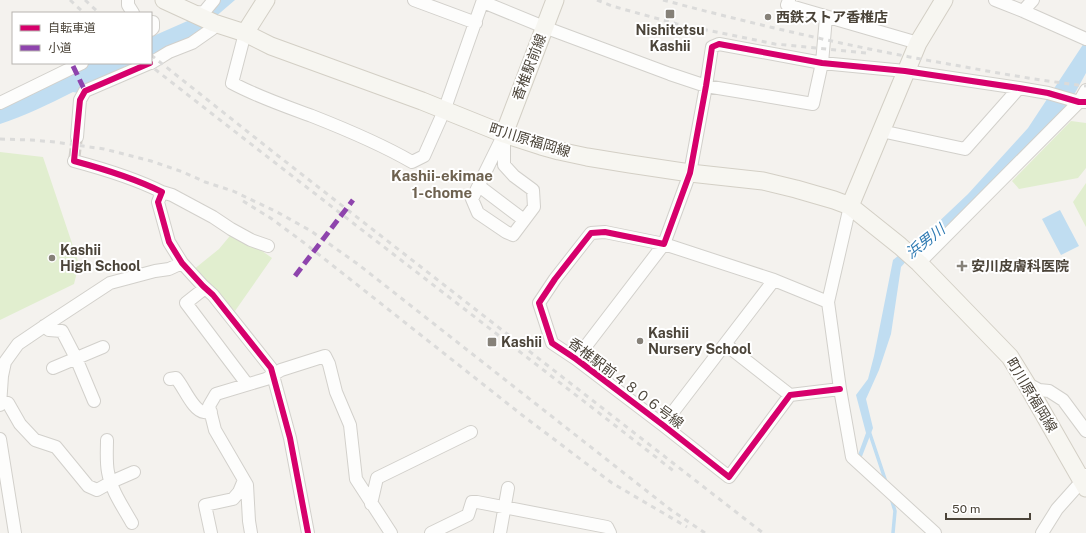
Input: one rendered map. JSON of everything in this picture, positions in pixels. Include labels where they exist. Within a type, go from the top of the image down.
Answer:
[{"type":"main road","name":"町川原福岡線","points":[[164,0],[214,23],[244,33],[272,46],[422,101],[504,134],[559,152],[690,173],[763,181],[796,189],[850,206],[917,261],[1010,357],[1085,481]]},
{"type":"main road","points":[[244,33],[266,0]]},
{"type":"main road","name":"香椎駅前線","points":[[504,134],[555,0]]},
{"type":"main road","points":[[850,206],[905,71],[918,43],[944,0]]},
{"type":"street","points":[[128,0],[128,5],[132,12]]},
{"type":"street","points":[[191,13],[204,12],[214,0]]},
{"type":"street","points":[[414,0],[476,24]]},
{"type":"street","points":[[789,0],[787,5],[918,43]]},
{"type":"street","points":[[995,0],[1085,36]]},
{"type":"street","points":[[1023,11],[1033,0]]},
{"type":"street","points":[[244,33],[232,83],[250,93],[324,121],[396,152],[412,162],[424,156],[444,111],[483,1],[544,27],[706,86],[813,104],[822,62],[826,16]]},
{"type":"street","points":[[152,62],[192,42],[212,29],[214,23]]},
{"type":"street","points":[[576,359],[664,244],[690,173],[712,47],[719,44],[822,62],[905,71],[1048,93],[1083,102]]},
{"type":"street","points":[[0,103],[80,64]]},
{"type":"street","points":[[77,137],[80,100],[85,91],[148,64]]},
{"type":"street","points":[[881,131],[965,149],[1019,88]]},
{"type":"street","points":[[917,261],[1083,102],[1086,90]]},
{"type":"street","points":[[504,134],[504,165],[514,176],[533,190],[534,207],[513,235],[478,213],[472,199],[504,134]]},
{"type":"street","points":[[74,161],[99,168],[172,195],[251,240],[268,246]]},
{"type":"street","points":[[478,186],[524,220]]},
{"type":"street","points":[[162,192],[158,202],[169,242],[182,263],[213,295],[271,368],[290,438],[308,533]]},
{"type":"street","points":[[850,206],[828,302],[840,389],[852,457],[935,533]]},
{"type":"street","name":"香椎駅前４８０６号線","points":[[664,244],[605,232],[591,232],[554,279],[539,303],[552,343],[576,359],[664,425],[729,477],[790,395]]},
{"type":"street","points":[[664,244],[774,280],[828,302]]},
{"type":"street","points":[[0,405],[2,376],[5,362],[18,344],[110,283],[155,271],[169,269],[182,263]]},
{"type":"street","points":[[664,425],[774,280]]},
{"type":"street","points":[[205,288],[186,303],[247,384]]},
{"type":"street","points":[[44,326],[49,330],[62,331],[76,358],[94,401]]},
{"type":"street","points":[[725,344],[790,395],[840,389]]},
{"type":"street","points":[[53,368],[103,347]]},
{"type":"street","points":[[251,533],[247,485],[215,430],[209,406],[216,394],[266,379],[281,370],[325,356],[329,364],[336,392],[350,425],[356,479],[391,533]]},
{"type":"street","points":[[170,379],[176,378],[180,382],[196,409],[204,412],[211,412]]},
{"type":"street","points":[[1026,383],[1039,390],[1049,391],[1063,400],[1086,430]]},
{"type":"street","points":[[0,401],[8,404],[20,424],[35,440],[56,447],[88,486],[97,490],[134,472]]},
{"type":"street","points":[[371,504],[377,478],[471,432]]},
{"type":"street","points":[[0,439],[15,533]]},
{"type":"street","points":[[107,440],[108,471],[111,482],[132,523]]},
{"type":"street","points":[[211,533],[205,505],[233,499],[239,492],[244,480]]},
{"type":"street","points":[[1042,533],[1057,509],[1085,481]]},
{"type":"street","points":[[500,533],[508,488]]},
{"type":"street","points":[[431,533],[468,515],[472,502],[607,527],[610,533]]},
{"type":"green space","points":[[1071,121],[1086,123],[1086,168],[1078,178],[1019,189],[1012,181]]},
{"type":"green space","name":"Kashii High School","points":[[0,152],[43,157],[79,264],[74,284],[0,320]]},
{"type":"green space","points":[[1086,183],[1086,227],[1073,202]]},
{"type":"green space","points":[[234,231],[272,258],[235,311],[193,270],[219,249]]},
{"type":"water","points":[[219,0],[235,0],[214,18],[203,33],[152,61],[152,37],[192,19]]},
{"type":"water","points":[[1086,40],[1086,73],[1069,104],[952,223],[917,249],[901,267],[891,334],[879,370],[866,399],[873,428],[861,459],[858,455],[866,433],[856,395],[868,379],[893,260],[931,229],[968,194],[1028,128]]},
{"type":"water","points":[[89,64],[146,64],[78,93],[73,92],[28,114],[0,124],[0,110]]},
{"type":"water","points":[[1060,210],[1079,246],[1061,255],[1042,219]]},
{"type":"waterway","name":"浜男川","points":[[869,431],[886,482]]},
{"type":"waterway","points":[[891,498],[895,511],[893,533]]},
{"type":"tunnel","points":[[74,161],[77,137]]},
{"type":"railway","points":[[70,0],[83,12]]},
{"type":"railway","points":[[85,0],[98,12]]},
{"type":"railway","points":[[597,0],[612,6],[677,24],[775,44],[867,53]]},
{"type":"railway","points":[[663,0],[848,45],[1007,75],[1086,86]]},
{"type":"railway","points":[[152,56],[277,155],[763,533]]},
{"type":"railway","points":[[148,64],[675,472]]},
{"type":"railway","points":[[0,139],[55,142],[104,149],[151,161],[233,191],[277,212],[311,231],[359,265],[671,510],[705,533]]},
{"type":"railway","points":[[243,201],[272,219],[303,242],[522,415],[612,483],[687,527]]},
{"type":"marked path","points":[[73,66],[85,91]]},
{"type":"marked path","points":[[295,276],[353,200]]},
{"type":"cycle path","points":[[840,389],[790,395],[729,477],[576,359],[552,343],[539,303],[555,279],[591,233],[605,232],[664,244],[690,173],[712,47],[719,44],[822,63],[905,71],[1019,88],[1048,93],[1079,102],[1086,102]]},
{"type":"cycle path","points":[[148,64],[85,91],[80,100],[74,161],[119,174],[162,192],[158,202],[169,242],[182,263],[213,295],[271,368],[290,438],[308,533]]},
{"type":"place","name":"Nishitetsu Kashii","points":[[670,14]]},
{"type":"place","name":"西鉄ストア香椎店","points":[[768,17]]},
{"type":"place","name":"Kashii High School","points":[[52,258]]},
{"type":"place","name":"安川皮膚科医院","points":[[962,266]]},
{"type":"place","name":"Kashii Nursery School","points":[[640,341]]},
{"type":"place","name":"Kashii","points":[[492,342]]},
{"type":"district","name":"Kashii-ekimae 1-chome","points":[[442,184]]}]
